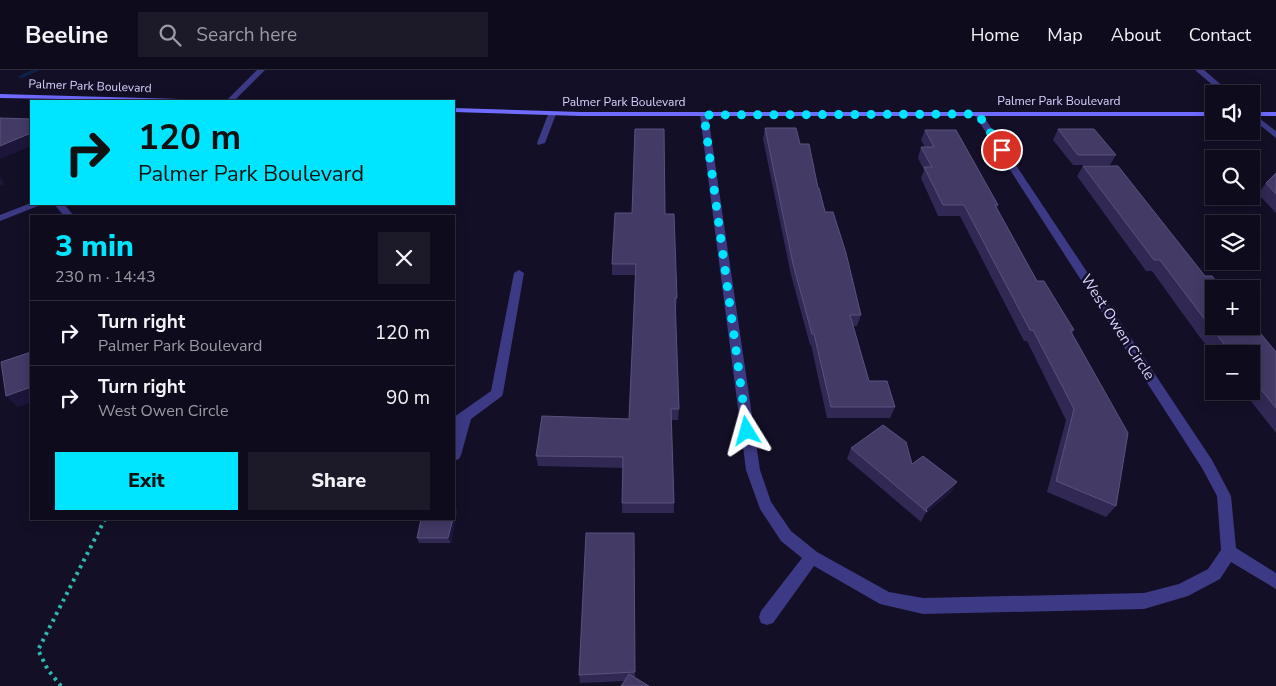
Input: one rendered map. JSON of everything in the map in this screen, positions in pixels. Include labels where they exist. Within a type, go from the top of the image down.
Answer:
[{"type":"main road","name":"Palmer Park Boulevard","points":[[0,96],[143,100]]},
{"type":"main road","name":"Palmer Park Boulevard","points":[[455,110],[552,114],[704,115],[1205,114]]},
{"type":"main road","points":[[1260,114],[1276,114]]},
{"type":"street","points":[[231,100],[261,70]]},
{"type":"street","points":[[1199,70],[1217,85]]},
{"type":"street","points":[[541,143],[552,114]]},
{"type":"street","name":"West Owen Circle","points":[[978,114],[1207,464],[1224,496],[1229,552]]},
{"type":"street","points":[[704,115],[753,470],[765,505],[786,536],[812,557],[886,598],[923,606],[1144,600],[1182,591],[1214,574],[1229,552],[1276,582]]},
{"type":"street","points":[[1260,122],[1276,135]]},
{"type":"street","points":[[0,218],[35,205]]},
{"type":"street","points":[[60,205],[68,215]]},
{"type":"street","points":[[455,423],[497,393],[519,273]]},
{"type":"street","points":[[455,451],[465,416]]},
{"type":"street","points":[[767,617],[812,557]]},
{"type":"path","points":[[61,686],[48,670],[38,650],[104,520]]},
{"type":"building","points":[[0,118],[30,119],[30,133],[0,146]]},
{"type":"building","points":[[765,128],[796,128],[800,144],[809,144],[825,212],[833,212],[846,253],[861,315],[850,315],[869,381],[887,381],[895,407],[831,407],[814,334],[812,334],[793,264]]},
{"type":"building","points":[[635,129],[664,129],[665,214],[674,214],[679,409],[671,409],[674,503],[622,503],[623,457],[536,456],[542,416],[629,419],[636,264],[612,264],[615,213],[632,213]]},
{"type":"building","points":[[1058,129],[1094,129],[1116,155],[1078,155]]},
{"type":"building","points":[[925,130],[956,130],[998,205],[995,205],[1037,281],[1044,281],[1074,330],[1070,330],[1128,433],[1116,506],[1056,481],[1074,409],[964,205],[943,205],[924,167],[932,167],[921,147],[934,147]]},
{"type":"building","points":[[1083,166],[1118,166],[1205,276],[1212,276],[1215,280],[1205,280],[1205,320],[1160,260],[1154,260]]},
{"type":"building","points":[[1276,173],[1276,194],[1266,183]]},
{"type":"building","points":[[1260,333],[1276,352],[1276,408],[1260,388],[1260,345],[1225,345],[1217,335],[1260,335]]},
{"type":"building","points":[[30,352],[30,387],[6,396],[1,362]]},
{"type":"building","points":[[883,425],[906,442],[912,464],[923,456],[957,482],[926,509],[927,512],[851,448]]},
{"type":"building","points":[[421,520],[453,520],[448,538],[417,538]]},
{"type":"building","points":[[586,533],[634,533],[635,672],[579,675]]},
{"type":"building","points":[[629,674],[649,686],[621,686]]},
{"type":"waterway","points":[[20,77],[37,70]]},
{"type":"route","points":[[747,431],[704,115],[978,114],[1002,150]]}]
